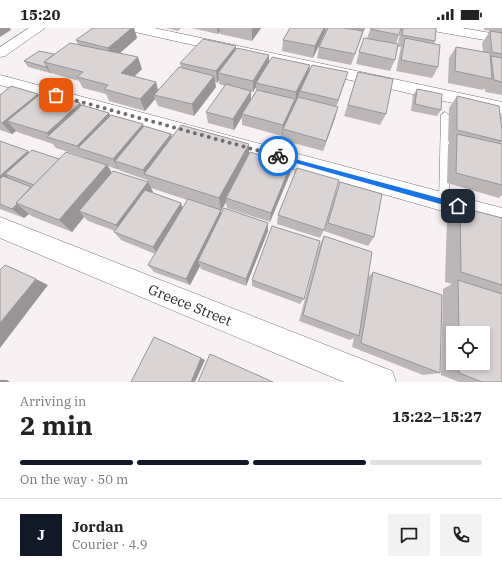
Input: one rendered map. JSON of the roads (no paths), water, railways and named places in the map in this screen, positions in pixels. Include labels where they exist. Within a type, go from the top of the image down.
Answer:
[{"type":"street","points":[[0,53],[38,28]]},
{"type":"street","points":[[135,28],[502,108]]},
{"type":"street","points":[[439,28],[502,39]]},
{"type":"street","points":[[0,80],[502,218]]},
{"type":"street","name":"Greece Street","points":[[0,227],[381,382]]},
{"type":"lane","points":[[444,202],[445,115]]}]
